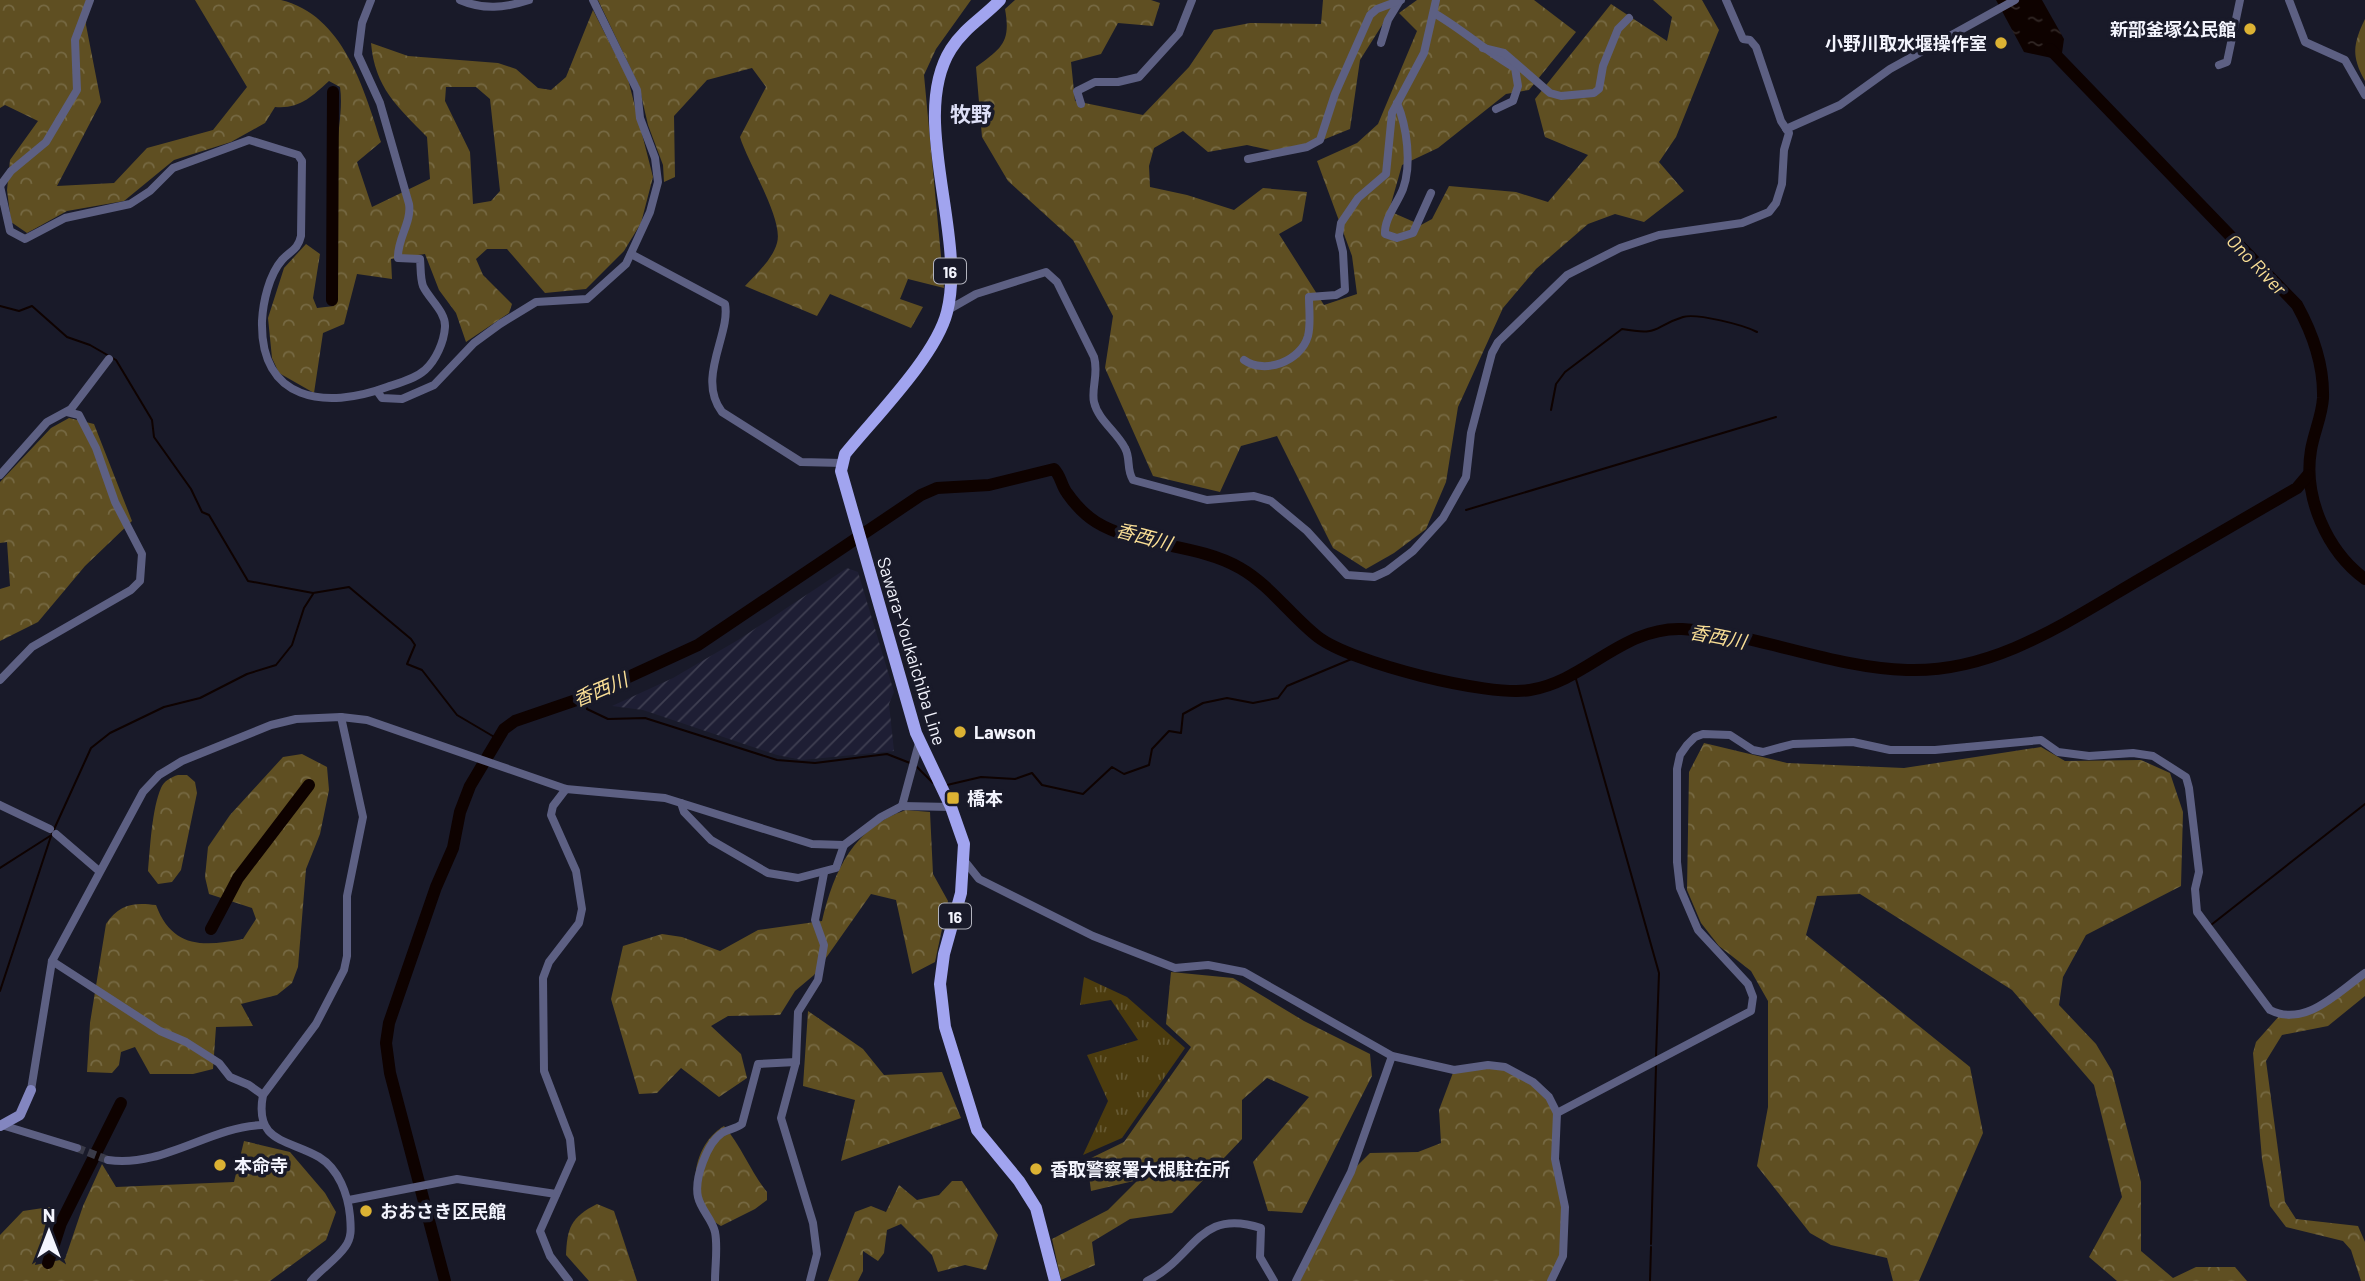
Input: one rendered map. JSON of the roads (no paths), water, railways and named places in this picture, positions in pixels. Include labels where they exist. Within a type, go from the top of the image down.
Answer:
[{"type":"main road","name":"16","points":[[842,463],[845,454],[925,355],[940,333],[948,310],[951,284],[935,94],[938,76],[951,48],[968,27],[1000,0]]},
{"type":"main road","name":"Sawara-Youkaichiba Line","points":[[842,463],[842,480],[919,743],[951,807],[964,844],[961,893],[944,954],[940,984],[945,1027],[977,1130],[1019,1181],[1036,1208],[1054,1280]]},
{"type":"street","points":[[90,0],[75,40],[78,87],[46,142],[11,171],[0,186],[10,231],[25,239],[65,218],[130,204],[150,191],[173,168],[249,140],[298,155],[302,161],[301,236],[298,247],[282,260],[268,290],[262,323],[269,364],[282,383],[314,397],[347,399],[377,391],[424,371],[440,347],[445,321],[423,286],[419,259],[398,258],[399,241],[409,216],[410,204],[380,103],[357,48],[371,0]]},
{"type":"street","points":[[460,0],[477,6],[504,6],[529,0]]},
{"type":"street","points":[[377,391],[383,398],[394,401],[434,385],[474,343],[500,324],[536,302],[586,299],[620,270],[631,254],[650,212],[658,182],[656,158],[640,118],[637,90],[593,0]]},
{"type":"street","points":[[1081,104],[1077,91],[1095,82],[1118,82],[1139,77],[1179,33],[1192,0]]},
{"type":"street","points":[[1381,43],[1388,20],[1401,0]]},
{"type":"street","points":[[1248,159],[1307,147],[1320,140],[1335,94],[1370,15],[1377,9],[1401,0]]},
{"type":"street","points":[[1244,360],[1255,366],[1272,366],[1292,357],[1301,348],[1309,333],[1308,297],[1342,294],[1345,290],[1343,252],[1339,236],[1341,223],[1358,198],[1386,174],[1391,123],[1397,103],[1424,53],[1436,0]]},
{"type":"street","points":[[948,310],[976,294],[1046,272],[1058,282],[1094,357],[1097,369],[1094,401],[1109,430],[1126,449],[1131,476],[1207,500],[1254,496],[1271,501],[1307,531],[1347,575],[1374,577],[1387,571],[1434,529],[1458,494],[1466,477],[1471,433],[1481,389],[1498,342],[1567,275],[1620,248],[1659,235],[1729,226],[1769,212],[1776,203],[1782,184],[1784,150],[1789,133],[1756,47],[1750,40],[1743,39],[1726,0]]},
{"type":"street","points":[[1786,129],[1840,105],[1890,69],[2015,0]]},
{"type":"street","points":[[2219,65],[2227,62],[2240,0]]},
{"type":"street","points":[[2289,0],[2305,41],[2344,60],[2365,95]]},
{"type":"street","points":[[1434,13],[1464,30],[1483,48],[1515,68],[1518,74],[1513,101],[1496,109]]},
{"type":"street","points":[[1483,48],[1504,53],[1555,95],[1594,93],[1599,89],[1603,66],[1618,29],[1629,18]]},
{"type":"street","points":[[1397,103],[1405,132],[1407,162],[1404,186],[1385,226],[1385,234],[1396,239],[1413,233],[1431,193]]},
{"type":"street","points":[[631,254],[725,304],[713,381],[716,404],[722,412],[801,462],[842,463]]},
{"type":"street","points":[[0,475],[47,422],[67,412],[109,359]]},
{"type":"street","points":[[0,680],[32,647],[131,590],[140,581],[142,554],[138,541],[115,502],[96,448],[79,415],[67,412]]},
{"type":"street","points":[[311,1281],[345,1248],[351,1235],[349,1200],[334,1169],[320,1157],[275,1138],[262,1125],[262,1095],[316,1024],[346,963],[347,896],[363,817],[341,717]]},
{"type":"street","points":[[3,1126],[20,1115],[32,1090],[52,961],[143,792],[168,769],[287,720],[341,717],[367,720],[566,789],[651,795],[803,843],[844,845]]},
{"type":"street","points":[[1557,1113],[1751,1011],[1753,997],[1748,985],[1699,930],[1680,888],[1676,839],[1677,769],[1680,755],[1687,745],[1703,734],[1730,735],[1753,750],[1763,751],[1793,744],[1853,742],[1890,750],[1935,750],[2041,740],[2058,752],[2089,756],[2133,753],[2153,757],[2186,777],[2199,872],[2195,889],[2197,912],[2270,1010],[2280,1015],[2302,1014],[2365,973]]},
{"type":"street","points":[[902,806],[919,743]]},
{"type":"street","points":[[566,789],[558,797],[551,815],[576,871],[582,909],[579,923],[549,962],[543,978],[544,1071],[570,1139],[572,1158],[540,1231],[550,1256],[569,1281]]},
{"type":"street","points":[[681,803],[684,812],[711,840],[768,873],[798,878],[836,868],[844,845],[881,817],[902,806],[951,807]]},
{"type":"street","points":[[0,805],[52,832],[99,871]]},
{"type":"street","points":[[964,859],[979,879],[1093,936],[1175,968],[1208,965],[1244,972],[1392,1056],[1454,1070],[1488,1065],[1505,1067],[1532,1082],[1549,1097],[1557,1113],[1555,1159],[1565,1207],[1563,1256],[1551,1281]]},
{"type":"street","points":[[810,1281],[817,1254],[813,1223],[780,1118],[796,1062],[798,1012],[818,980],[824,945],[815,920],[824,873]]},
{"type":"street","points":[[52,961],[160,1031],[175,1035],[219,1063],[230,1077],[249,1085],[262,1095]]},
{"type":"street","points":[[1296,1281],[1351,1172],[1392,1056]]},
{"type":"street","points":[[715,1281],[716,1235],[711,1219],[699,1199],[698,1191],[706,1157],[714,1141],[724,1131],[742,1124],[758,1064],[796,1062]]},
{"type":"street","points":[[108,1160],[122,1162],[156,1157],[205,1138],[246,1126],[262,1125]]},
{"type":"street","points":[[3,1126],[77,1148]]},
{"type":"street","points":[[349,1200],[423,1183],[457,1179],[556,1194]]},
{"type":"street","points":[[1147,1281],[1173,1264],[1194,1241],[1222,1222],[1240,1221],[1261,1228],[1260,1257],[1274,1281]]},
{"type":"water","points":[[1996,0],[2042,0],[2064,39],[2061,60],[2024,52]]},
{"type":"waterway","name":"Ono River","points":[[2050,49],[2297,305],[2308,327],[2322,373],[2322,405],[2312,443],[2309,468],[2315,504],[2321,522],[2339,554],[2365,579]]},
{"type":"waterway","points":[[332,300],[333,92]]},
{"type":"waterway","points":[[0,306],[19,311],[32,306],[67,337],[90,345],[116,360],[152,420],[154,437],[191,489],[202,512],[209,515],[248,581],[313,593],[349,587],[411,639],[415,645],[407,664],[422,670],[457,715],[496,738]]},
{"type":"waterway","points":[[1551,410],[1556,384],[1565,372],[1622,329],[1650,331],[1690,316],[1720,320],[1757,332]]},
{"type":"waterway","points":[[1466,510],[1776,417]]},
{"type":"waterway","name":"香西川","points":[[445,1281],[390,1073],[386,1043],[389,1023],[436,887],[453,848],[460,812],[470,786],[504,729],[515,721],[585,697],[698,645],[921,495],[937,488],[989,485],[1054,469],[1070,497],[1096,522],[1129,536],[1205,554],[1240,568],[1261,583],[1318,637],[1335,647],[1421,676],[1510,691],[1550,685],[1641,636],[1682,629],[1738,637],[1879,668],[1939,669],[1970,663],[2001,654],[2058,627],[2297,488],[2308,475]]},
{"type":"waterway","points":[[0,991],[51,836],[91,748],[110,733],[164,707],[200,698],[247,674],[276,665],[292,645],[304,608],[313,594]]},
{"type":"waterway","points":[[947,785],[981,777],[1015,779],[1032,773],[1042,785],[1083,794],[1112,767],[1124,774],[1149,765],[1152,749],[1169,731],[1181,733],[1183,714],[1203,703],[1227,698],[1253,703],[1278,698],[1287,686],[1354,658]]},
{"type":"waterway","points":[[1574,672],[1659,973],[1656,1056]]},
{"type":"waterway","points":[[585,697],[587,709],[608,719],[645,718],[777,760],[815,763],[887,754],[910,763]]},
{"type":"waterway","points":[[917,767],[933,783]]},
{"type":"waterway","points":[[211,929],[238,878],[309,785]]},
{"type":"waterway","points":[[2211,925],[2365,804]]},
{"type":"waterway","points":[[0,868],[50,836]]},
{"type":"waterway","points":[[1651,1244],[1656,1066]]},
{"type":"waterway","points":[[48,1263],[61,1223],[121,1103]]},
{"type":"waterway","points":[[1650,1281],[1651,1247]]},
{"type":"tunnel","points":[[77,1148],[108,1160]]},
{"type":"place","name":"新部釜塚公民館","points":[[2250,29]]},
{"type":"place","name":"小野川取水堰操作室","points":[[2001,43]]},
{"type":"place","name":"Lawson","points":[[960,732]]},
{"type":"place","name":"橋本","points":[[953,798]]},
{"type":"place","name":"本命寺","points":[[220,1165]]},
{"type":"place","name":"香取警察署大根駐在所","points":[[1036,1169]]},
{"type":"place","name":"おおさき区民館","points":[[366,1211]]},
{"type":"district","name":"牧野","points":[[971,113]]}]
